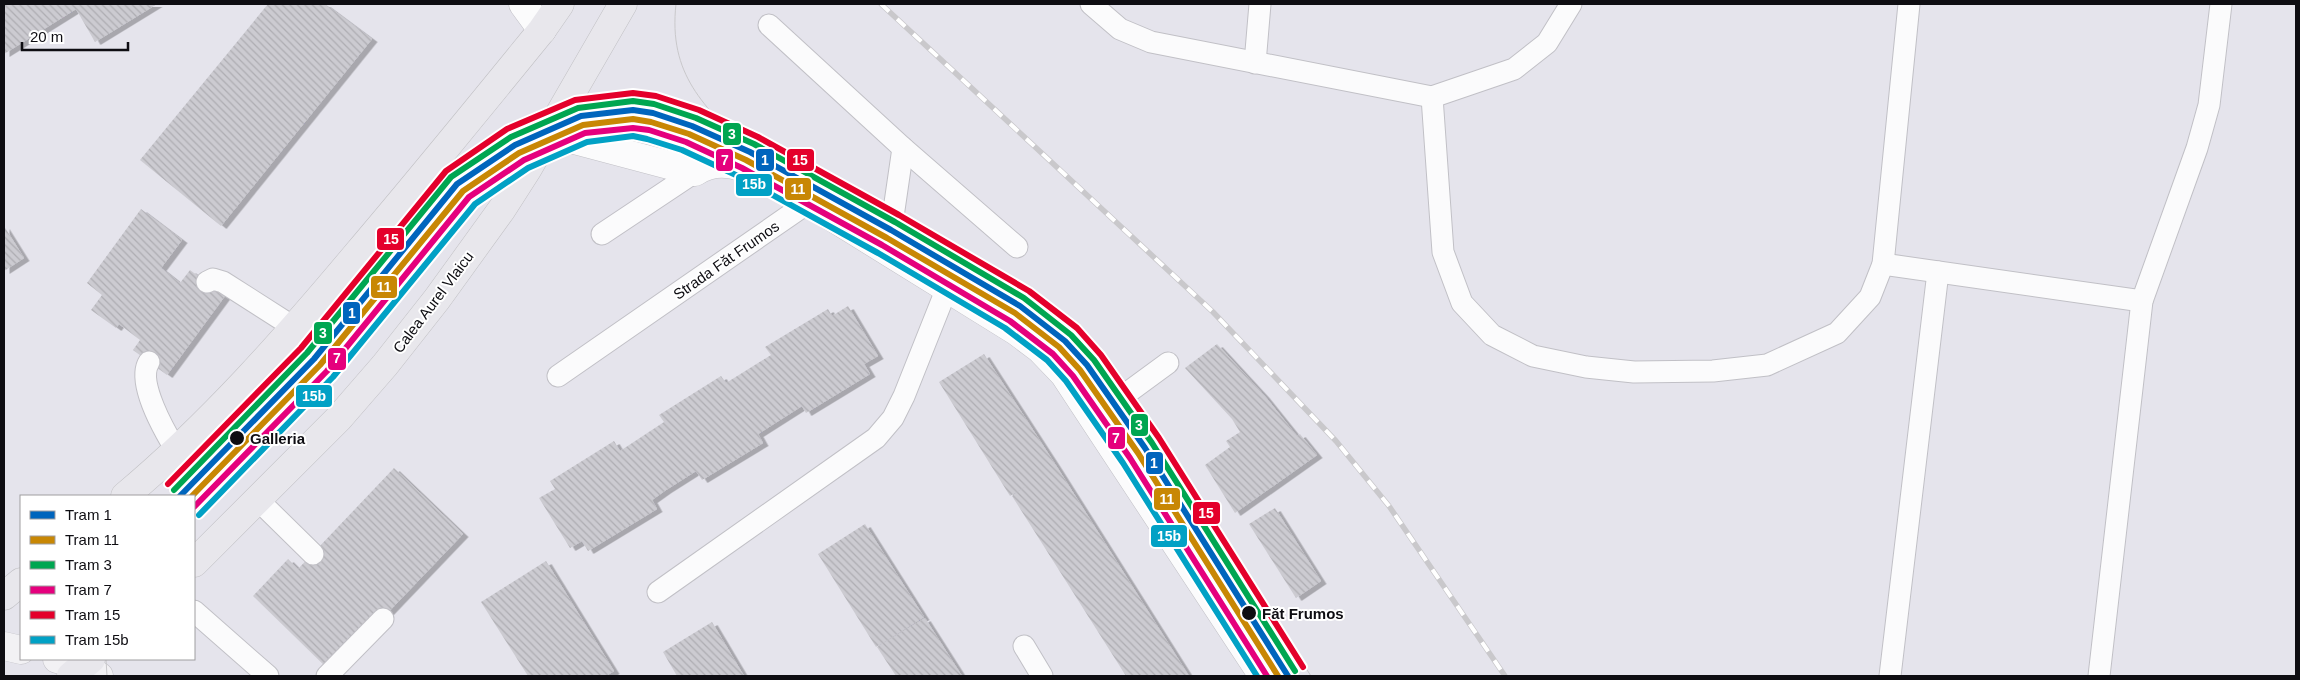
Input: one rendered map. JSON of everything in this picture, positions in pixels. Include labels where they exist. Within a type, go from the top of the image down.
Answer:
[{"type":"main road","points":[[126,495],[240,388],[295,328],[542,30],[560,4]]},
{"type":"main road","name":"Calea Aurel Vlaicu","points":[[195,562],[339,418],[385,365],[437,299],[502,209],[623,4]]},
{"type":"main road","points":[[4,596],[20,583]]},
{"type":"main road","points":[[4,646],[20,650]]},
{"type":"main road","points":[[60,660],[86,669]]},
{"type":"street","points":[[523,4],[542,30]]},
{"type":"street","points":[[548,133],[695,172],[712,163],[744,168],[774,181],[1016,331],[1040,349],[1064,374],[1263,676]]},
{"type":"lane","points":[[1091,4],[1120,29],[1151,42],[1432,97],[1514,69],[1547,43],[1570,9],[1571,4]]},
{"type":"lane","points":[[1255,63],[1260,4]]},
{"type":"lane","points":[[1432,97],[1443,252],[1462,303],[1492,335],[1533,356],[1586,367],[1634,372],[1713,371],[1767,365],[1837,333],[1870,297],[1883,264],[1909,4]]},
{"type":"lane","points":[[2099,676],[2142,301],[2197,148],[2209,105],[2221,4]]},
{"type":"lane","points":[[769,25],[903,148],[1017,247]]},
{"type":"lane","points":[[888,251],[903,148]]},
{"type":"lane","points":[[602,234],[695,172]]},
{"type":"lane","name":"Strada Făt Frumos","points":[[558,376],[809,202]]},
{"type":"lane","points":[[1883,264],[2142,301]]},
{"type":"lane","points":[[1890,676],[1938,272]]},
{"type":"lane","points":[[207,282],[213,279],[223,282],[295,328]]},
{"type":"lane","points":[[658,592],[876,438],[893,418],[904,396],[947,288]]},
{"type":"lane","points":[[149,362],[146,371],[148,388],[162,427],[176,450]]},
{"type":"lane","points":[[1093,418],[1168,363]]},
{"type":"lane","points":[[258,500],[313,554]]},
{"type":"lane","points":[[195,612],[268,676]]},
{"type":"lane","points":[[327,676],[383,619]]},
{"type":"lane","points":[[1024,646],[1042,676]]},
{"type":"building","points":[[4,4],[157,4],[95,42],[76,9],[4,54]]},
{"type":"building","points":[[268,4],[325,4],[372,39],[221,226],[140,160]]},
{"type":"building","points":[[141,209],[182,240],[161,268],[180,283],[190,270],[225,296],[167,375],[133,350],[140,340],[119,324],[116,328],[91,310],[102,295],[87,283]]},
{"type":"building","points":[[4,226],[24,258],[4,271]]},
{"type":"building","points":[[848,306],[878,356],[864,364],[870,374],[806,413],[802,406],[758,434],[763,443],[702,480],[696,471],[652,500],[657,509],[588,551],[582,541],[570,548],[539,498],[555,489],[550,481],[614,441],[620,451],[664,422],[659,415],[721,376],[726,383],[771,355],[765,347],[828,309],[832,316]]},
{"type":"building","points":[[1217,344],[1264,395],[1297,436],[1300,434],[1317,455],[1235,513],[1205,465],[1230,447],[1226,441],[1240,432],[1232,419],[1185,368]]},
{"type":"building","points":[[984,354],[1189,676],[1126,676],[1012,496],[1029,484],[1010,496],[939,382]]},
{"type":"building","points":[[394,468],[463,534],[331,672],[253,596],[288,559],[298,569]]},
{"type":"building","points":[[1275,508],[1321,581],[1296,598],[1249,524]]},
{"type":"building","points":[[865,524],[924,617],[876,647],[818,554]]},
{"type":"building","points":[[546,561],[614,671],[606,676],[528,676],[481,602]]},
{"type":"building","points":[[925,618],[962,676],[896,676],[877,647]]},
{"type":"building","points":[[712,622],[744,676],[677,676],[663,652]]},
{"type":"tram line","points":[[676,4],[675,29],[678,51],[684,70],[704,104],[750,152]]},
{"type":"tram line","name":"15","points":[[168,484],[301,348],[446,171],[507,129],[575,100],[633,93],[656,96],[699,110],[758,137],[899,215],[1029,291],[1077,328],[1101,355],[1159,438],[1303,667]]},
{"type":"tram line","name":"3","points":[[174,490],[307,353],[451,177],[511,137],[578,108],[633,101],[654,104],[696,118],[754,144],[895,222],[1024,298],[1071,335],[1094,360],[1152,443],[1295,671]]},
{"type":"tram line","name":"1","points":[[181,495],[314,359],[457,184],[515,145],[581,116],[633,110],[653,113],[692,126],[750,152],[891,230],[1020,306],[1065,341],[1087,365],[1145,448],[1288,676]]},
{"type":"tram line","name":"11","points":[[193,495],[320,365],[463,191],[519,153],[583,125],[633,119],[651,122],[689,134],[746,160],[887,238],[1015,313],[1059,347],[1080,370],[1138,453],[1278,676]]},
{"type":"tram line","name":"7","points":[[195,506],[327,371],[469,197],[524,160],[585,133],[633,128],[649,130],[686,142],[742,168],[882,245],[1010,321],[1053,354],[1073,376],[1130,458],[1267,676]]},
{"type":"tram line","name":"15b","points":[[199,515],[333,377],[475,204],[528,168],[587,142],[633,136],[682,150],[738,176],[878,253],[1005,328],[1047,360],[1066,381],[1123,463],[1257,676]]},
{"type":"tram line","points":[[1145,448],[1209,520],[1311,676]]},
{"type":"tram line","points":[[106,660],[107,676]]},
{"type":"railway","points":[[881,4],[1213,312],[1336,441],[1389,506],[1505,676]]},
{"type":"place","name":"Galleria","points":[[237,438]]},
{"type":"place","name":"Făt Frumos","points":[[1249,613]]}]
